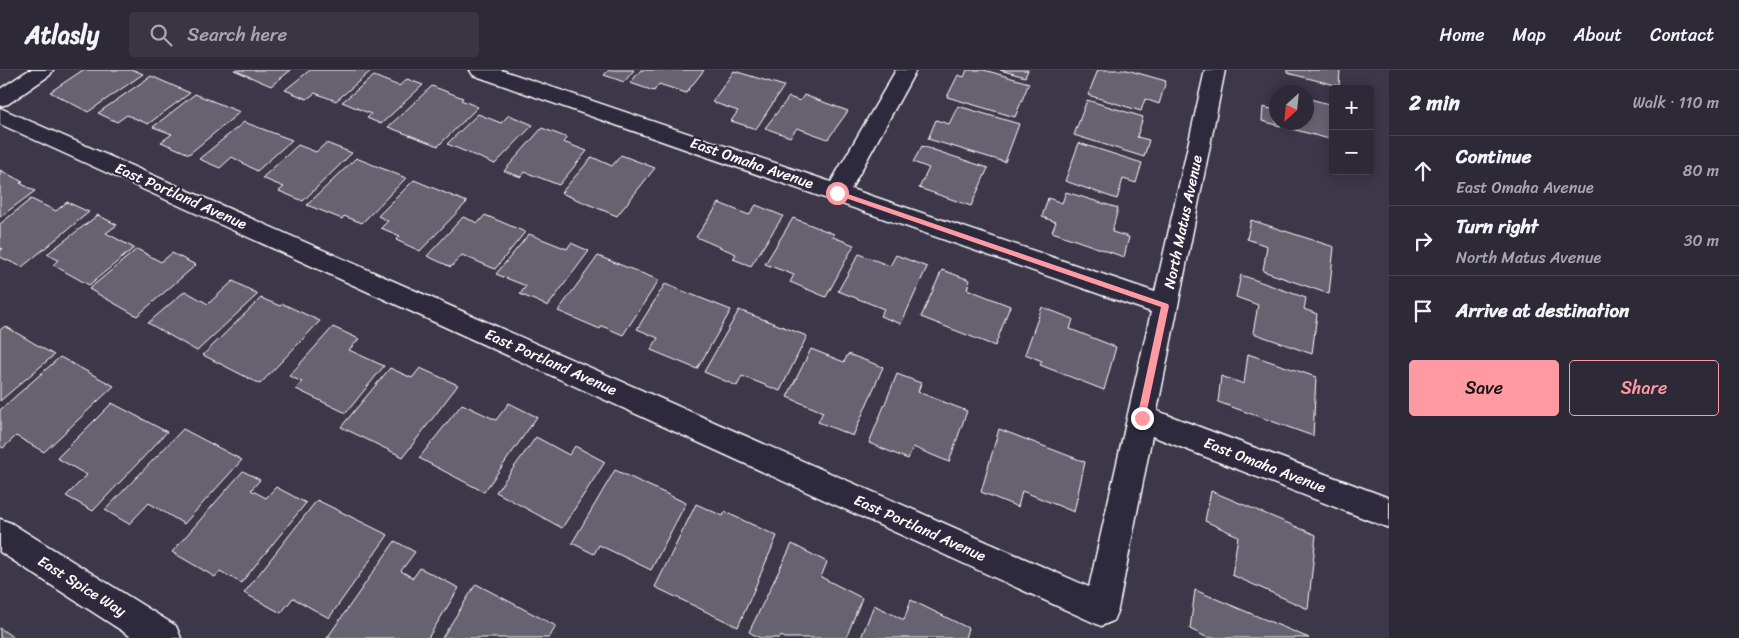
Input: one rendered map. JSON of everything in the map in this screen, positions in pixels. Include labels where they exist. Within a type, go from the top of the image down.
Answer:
[{"type":"street","points":[[0,99],[43,70]]},
{"type":"street","name":"East Omaha Avenue","points":[[480,70],[1165,306]]},
{"type":"street","points":[[837,193],[906,70]]},
{"type":"street","name":"North Matus Avenue","points":[[1101,609],[1215,70]]},
{"type":"street","name":"East Portland Avenue","points":[[0,115],[1101,609]]},
{"type":"street","name":"East Omaha Avenue","points":[[1142,418],[1389,512]]},
{"type":"street","name":"East Spice Way","points":[[0,534],[164,638]]},
{"type":"building","points":[[83,70],[134,70],[143,74],[88,112],[50,92]]},
{"type":"building","points":[[234,70],[291,70],[271,86]]},
{"type":"building","points":[[310,70],[372,70],[336,101],[315,93],[307,99],[285,90]]},
{"type":"building","points":[[609,70],[634,70],[624,82],[604,75]]},
{"type":"building","points":[[641,70],[704,70],[686,93],[659,84],[654,91],[630,83]]},
{"type":"building","points":[[967,70],[984,70],[1029,83],[1015,117],[947,97],[958,75],[964,77]]},
{"type":"building","points":[[1000,70],[1028,70],[1025,77]]},
{"type":"building","points":[[1098,70],[1127,70],[1166,81],[1159,104],[1145,99],[1141,111],[1088,95]]},
{"type":"building","points":[[1287,70],[1340,70],[1339,85],[1335,85],[1287,73]]},
{"type":"building","points":[[734,71],[784,86],[756,129],[731,121],[738,111],[712,102]]},
{"type":"building","points":[[151,76],[190,93],[148,124],[127,115],[117,122],[98,113]]},
{"type":"building","points":[[374,76],[399,86],[407,79],[423,85],[381,124],[367,118],[371,114],[342,102]]},
{"type":"building","points":[[432,86],[463,98],[461,100],[478,107],[438,146],[388,127]]},
{"type":"building","points":[[195,94],[240,112],[189,154],[161,142],[172,134],[153,127]]},
{"type":"building","points":[[804,95],[848,111],[828,139],[797,128],[790,137],[765,128],[789,97],[800,101]]},
{"type":"building","points":[[1087,100],[1143,117],[1137,137],[1149,140],[1144,157],[1074,135]]},
{"type":"building","points":[[1314,100],[1329,104],[1329,139],[1296,130],[1314,130]]},
{"type":"building","points":[[958,106],[1019,124],[1005,162],[928,139],[936,120],[949,124]]},
{"type":"building","points":[[1263,107],[1269,108],[1269,123],[1262,121]]},
{"type":"building","points":[[478,114],[501,123],[509,115],[533,125],[495,164],[447,144]]},
{"type":"building","points":[[244,122],[292,140],[257,171],[232,157],[220,168],[199,159]]},
{"type":"building","points":[[542,128],[568,138],[563,142],[587,151],[559,185],[525,172],[521,177],[504,171]]},
{"type":"building","points":[[326,143],[352,153],[303,201],[279,191],[284,187],[262,178],[298,145],[316,152]]},
{"type":"building","points":[[1079,143],[1142,163],[1136,183],[1123,179],[1117,199],[1065,181]]},
{"type":"building","points":[[922,146],[988,168],[971,206],[919,188],[929,168],[913,162]]},
{"type":"building","points":[[621,155],[655,168],[617,216],[561,193],[592,157],[612,166]]},
{"type":"building","points":[[356,158],[406,178],[362,223],[344,216],[342,219],[307,205]]},
{"type":"building","points":[[0,170],[23,182],[20,183],[35,191],[0,217]]},
{"type":"building","points":[[414,180],[467,202],[420,251],[396,240],[400,236],[381,228],[388,221],[378,216]]},
{"type":"building","points":[[1066,192],[1118,208],[1112,232],[1129,237],[1124,257],[1052,232],[1056,222],[1042,217],[1048,198],[1062,203]]},
{"type":"building","points":[[31,199],[56,211],[67,202],[89,212],[22,267],[0,257],[0,251],[3,249],[0,248],[0,224]]},
{"type":"building","points":[[719,203],[749,215],[756,205],[783,216],[751,266],[733,259],[736,254],[696,237]]},
{"type":"building","points":[[98,215],[117,225],[106,233],[134,248],[89,285],[53,265],[58,260],[47,254]]},
{"type":"building","points":[[485,215],[525,232],[495,269],[462,255],[451,267],[427,256],[463,217],[478,223]]},
{"type":"building","points":[[793,218],[834,234],[833,237],[854,245],[826,297],[790,282],[794,275],[765,264]]},
{"type":"building","points":[[1251,220],[1334,247],[1329,294],[1263,271],[1267,246],[1247,239]]},
{"type":"building","points":[[529,234],[567,249],[571,243],[589,251],[548,306],[520,294],[526,286],[496,274]]},
{"type":"building","points":[[137,249],[161,262],[172,253],[196,265],[137,316],[89,289]]},
{"type":"building","points":[[859,254],[890,266],[896,255],[927,267],[901,324],[880,316],[884,309],[838,291]]},
{"type":"building","points":[[598,256],[659,280],[623,335],[602,326],[600,329],[558,311]]},
{"type":"building","points":[[942,270],[970,280],[967,289],[1010,306],[995,346],[921,317]]},
{"type":"building","points":[[1241,275],[1306,298],[1304,309],[1317,314],[1312,354],[1253,333],[1258,305],[1236,297]]},
{"type":"building","points":[[233,281],[258,294],[197,351],[148,323],[185,291],[208,304]]},
{"type":"building","points":[[665,284],[731,310],[697,369],[651,350],[658,338],[637,329]]},
{"type":"building","points":[[261,298],[280,306],[283,304],[320,321],[260,384],[203,355]]},
{"type":"building","points":[[1042,307],[1073,319],[1070,329],[1116,347],[1104,390],[1040,365],[1042,361],[1025,354]]},
{"type":"building","points":[[739,310],[807,336],[780,391],[742,376],[737,386],[704,372]]},
{"type":"building","points":[[5,326],[54,355],[0,401],[0,330]]},
{"type":"building","points":[[333,327],[359,339],[349,350],[384,366],[346,413],[296,389],[302,382],[289,376]]},
{"type":"building","points":[[811,349],[844,362],[848,354],[883,367],[853,436],[818,422],[823,412],[787,397]]},
{"type":"building","points":[[1248,354],[1316,377],[1313,436],[1218,402],[1221,376],[1244,384]]},
{"type":"building","points":[[60,357],[114,386],[44,452],[16,436],[3,448],[0,446],[0,410]]},
{"type":"building","points":[[390,368],[412,378],[420,368],[458,385],[403,457],[341,427]]},
{"type":"building","points":[[897,374],[921,383],[918,392],[967,411],[949,462],[913,447],[908,459],[869,443]]},
{"type":"building","points":[[112,403],[167,432],[93,511],[66,496],[87,475],[57,458]]},
{"type":"building","points":[[509,403],[537,417],[484,492],[419,458],[462,404],[496,420]]},
{"type":"building","points":[[183,429],[242,460],[184,524],[149,503],[129,524],[105,510]]},
{"type":"building","points":[[999,429],[1085,462],[1074,512],[1022,491],[1018,507],[981,492]]},
{"type":"building","points":[[536,437],[569,455],[575,446],[605,462],[562,528],[496,492]]},
{"type":"building","points":[[615,470],[686,503],[651,570],[599,545],[594,554],[572,543]]},
{"type":"building","points":[[243,471],[260,480],[251,490],[266,498],[276,487],[306,503],[241,583],[220,571],[215,577],[172,552]]},
{"type":"building","points":[[1211,491],[1316,535],[1308,609],[1232,575],[1238,536],[1205,521]]},
{"type":"building","points":[[317,500],[388,535],[329,618],[293,598],[281,613],[244,593]]},
{"type":"building","points":[[696,504],[723,516],[725,512],[777,536],[738,627],[655,587]]},
{"type":"building","points":[[395,541],[415,552],[401,571],[413,578],[420,568],[459,588],[428,638],[327,638]]},
{"type":"building","points":[[792,544],[827,562],[821,577],[862,598],[846,638],[785,638],[781,636],[780,638],[760,638],[749,632]]},
{"type":"building","points":[[476,584],[556,626],[549,638],[442,638]]},
{"type":"building","points":[[1195,590],[1309,638],[1208,638],[1190,629]]},
{"type":"building","points":[[911,600],[968,628],[965,638],[861,638],[874,605],[904,620]]},
{"type":"building","points":[[0,628],[14,638],[0,638]]},
{"type":"route","points":[[837,193],[1165,306],[1142,418]]}]
